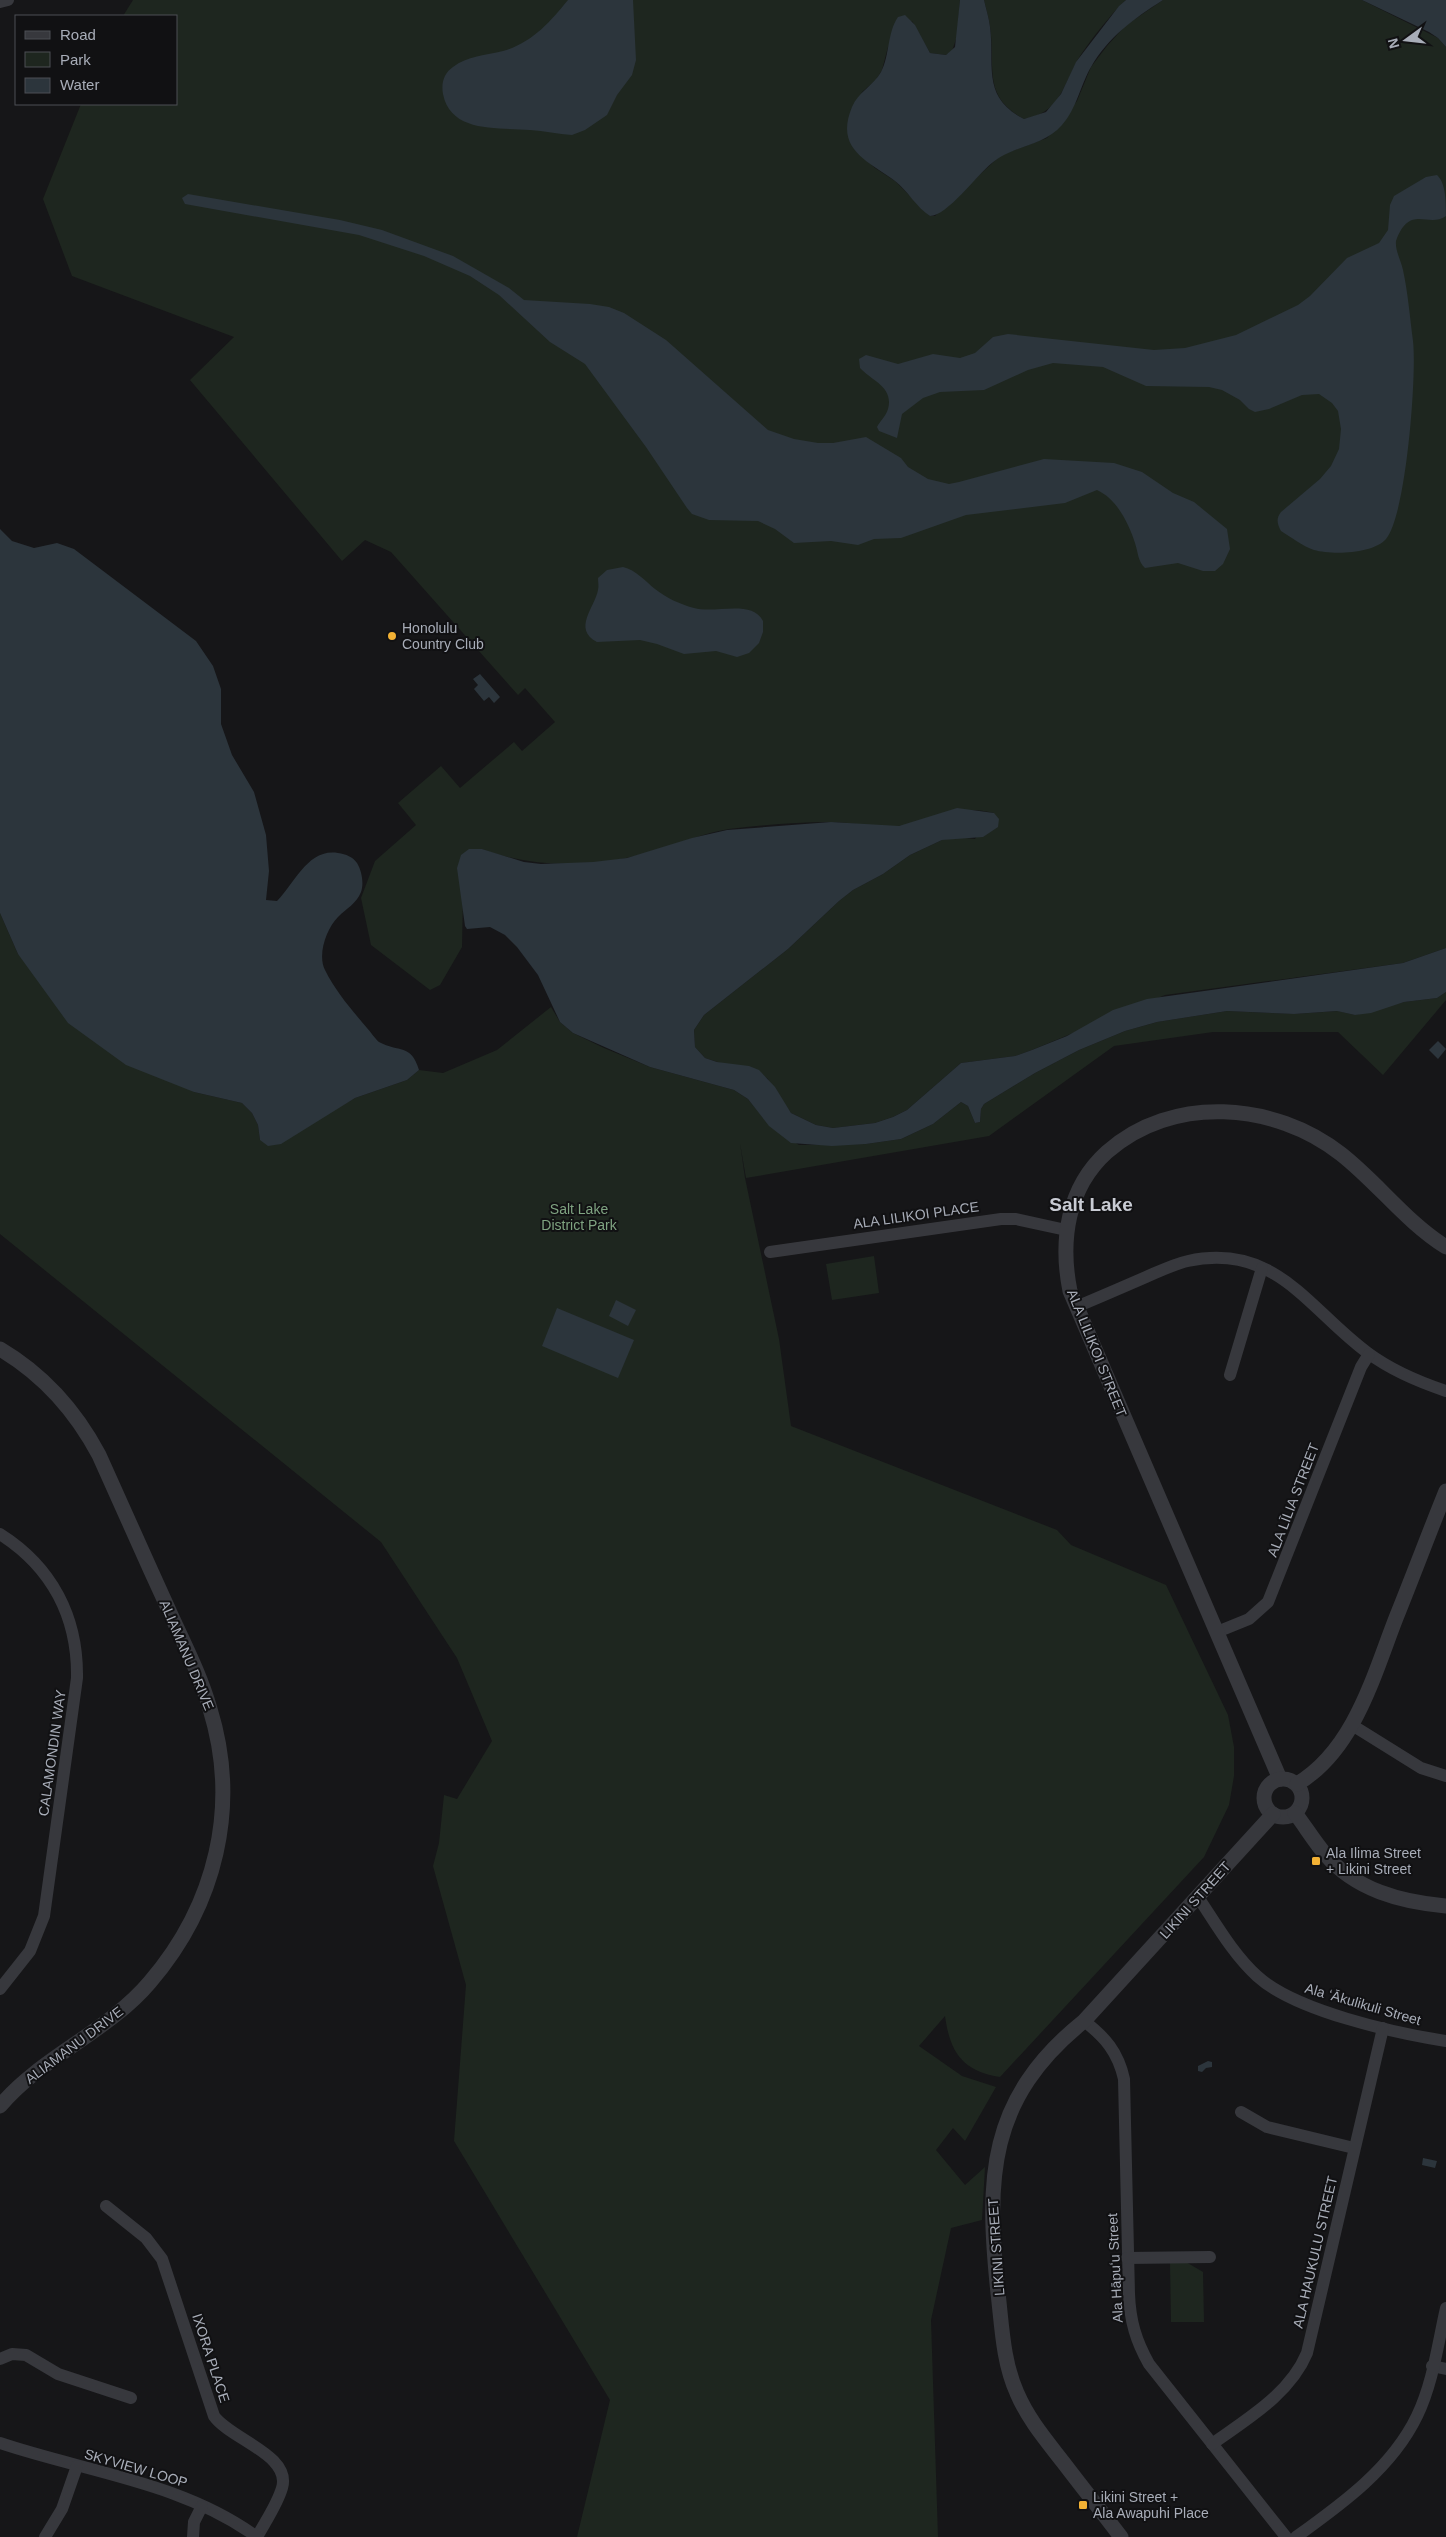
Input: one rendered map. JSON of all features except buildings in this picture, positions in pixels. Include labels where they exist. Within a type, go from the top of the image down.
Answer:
[{"type":"street","points":[[0,2],[8,0]]},
{"type":"street","name":"ALA LILIKOI STREET","points":[[1280,1779],[1076,1307],[1067,1274],[1066,1230],[1075,1198],[1082,1182],[1093,1167],[1117,1143],[1131,1134],[1163,1120],[1193,1113],[1227,1112],[1252,1115],[1286,1123],[1330,1146],[1362,1172],[1415,1224],[1446,1247]]},
{"type":"street","name":"ALA LILIKOI PLACE","points":[[770,1252],[994,1219],[1016,1219],[1066,1230]]},
{"type":"street","points":[[1076,1307],[1187,1261],[1230,1259],[1262,1268],[1298,1290],[1369,1354],[1409,1376],[1446,1391]]},
{"type":"street","points":[[1230,1375],[1262,1268]]},
{"type":"street","name":"ALIAMANU DRIVE","points":[[0,2106],[30,2076],[130,2002],[168,1960],[181,1941],[201,1901],[215,1860],[224,1794],[216,1729],[203,1688],[99,1455],[80,1422],[57,1393],[28,1367],[1,1351]]},
{"type":"street","name":"ALA LĪLIA STREET","points":[[1217,1632],[1249,1619],[1268,1602],[1361,1366],[1369,1354]]},
{"type":"street","points":[[1297,1784],[1323,1764],[1352,1725],[1441,1520],[1446,1491]]},
{"type":"street","name":"CALAMONDIN WAY","points":[[0,1534],[27,1553],[59,1594],[72,1626],[77,1660],[77,1678],[44,1916],[30,1951],[0,1989]]},
{"type":"street","points":[[1352,1725],[1421,1768],[1446,1776]]},
{"type":"street","points":[[1280,1779],[1286,1779],[1297,1784],[1302,1796],[1299,1808],[1295,1813],[1284,1817],[1273,1814],[1265,1803],[1264,1797],[1269,1785],[1280,1779]]},
{"type":"street","points":[[1295,1813],[1326,1855],[1342,1871],[1381,1893],[1406,1902],[1446,1906]]},
{"type":"street","name":"LIKINI STREET","points":[[1121,2537],[1033,2423],[1017,2394],[1004,2340],[993,2231],[992,2191],[995,2166],[1016,2099],[1041,2060],[1062,2038],[1084,2021],[1273,1814]]},
{"type":"street","name":"Ala ʻĀkulikuli Street","points":[[1198,1897],[1235,1951],[1257,1977],[1275,1990],[1316,2008],[1383,2028],[1446,2041]]},
{"type":"street","name":"Ala Hāpuʻu Street","points":[[1084,2021],[1104,2037],[1113,2048],[1124,2079],[1130,2314],[1137,2342],[1149,2364],[1286,2537]]},
{"type":"street","name":"ALA HAUKULU STREET","points":[[1212,2444],[1287,2387],[1301,2368],[1307,2353],[1383,2028]]},
{"type":"street","points":[[1241,2112],[1267,2127],[1354,2148]]},
{"type":"street","name":"IXORA PLACE","points":[[106,2206],[146,2238],[162,2259],[214,2416],[225,2428],[272,2458],[280,2468],[283,2478],[282,2490],[257,2537]]},
{"type":"street","points":[[1128,2258],[1210,2257]]},
{"type":"street","points":[[1296,2537],[1361,2487],[1391,2456],[1417,2415],[1432,2366],[1446,2308]]},
{"type":"street","points":[[0,2359],[12,2354],[26,2355],[58,2374],[132,2398]]},
{"type":"street","points":[[1432,2366],[1446,2369]]},
{"type":"street","name":"SKYVIEW LOOP","points":[[0,2443],[158,2487],[226,2516],[257,2537]]},
{"type":"street","points":[[44,2537],[62,2509],[77,2466]]},
{"type":"street","points":[[192,2537],[194,2522],[202,2506]]},
{"type":"green space","name":"Honolulu Country Club","points":[[133,0],[960,0],[957,36],[952,51],[946,55],[930,53],[912,21],[888,47],[882,70],[876,80],[862,92],[848,133],[854,149],[875,168],[895,181],[930,216],[935,216],[1001,155],[1047,138],[1077,101],[1091,67],[1107,46],[1125,26],[1163,0],[1362,0],[1438,38],[1446,47],[1446,948],[1403,963],[1165,995],[1015,1056],[961,1063],[907,1110],[875,1123],[833,1128],[816,1125],[791,1113],[767,1078],[705,1058],[695,1047],[694,1030],[704,1015],[788,949],[853,890],[883,874],[910,855],[942,840],[956,837],[975,839],[994,813],[966,810],[923,822],[898,826],[818,822],[729,829],[702,835],[638,855],[593,863],[570,864],[525,861],[482,849],[463,896],[462,947],[440,985],[430,990],[371,945],[361,898],[375,861],[416,825],[398,803],[441,766],[460,788],[514,742],[522,751],[555,722],[525,688],[518,695],[391,552],[365,540],[342,561],[190,380],[234,337],[72,276],[43,199],[81,105],[178,105],[178,15],[124,15]]},
{"type":"green space","points":[[984,0],[1126,0],[1085,49],[1058,99],[1052,106],[1044,112],[1024,119],[1010,110],[1001,100],[996,90],[993,79],[990,27]]},
{"type":"green space","name":"Salt Lake District Park","points":[[0,913],[18,954],[194,1092],[242,1103],[252,1113],[258,1125],[260,1140],[328,1113],[355,1098],[407,1080],[419,1070],[443,1073],[497,1050],[551,1007],[560,1022],[573,1033],[604,1048],[650,1067],[734,1090],[748,1099],[770,1126],[799,1145],[866,1144],[901,1139],[933,1124],[961,1102],[968,1106],[975,1123],[980,1122],[981,1109],[984,1104],[1035,1073],[1079,1050],[1125,1031],[1157,1022],[1227,1011],[1294,1014],[1338,1011],[1355,1015],[1404,1002],[1437,998],[1446,992],[1446,1000],[1383,1075],[1338,1032],[1213,1032],[1114,1046],[989,1136],[746,1178],[740,1143],[745,1178],[779,1339],[791,1426],[1057,1530],[1071,1545],[1166,1585],[1228,1715],[1234,1747],[1234,1776],[1229,1805],[1204,1857],[1000,2077],[976,2070],[960,2058],[950,2040],[945,2016],[919,2046],[962,2076],[996,2087],[965,2141],[953,2128],[936,2150],[965,2185],[985,2167],[982,2220],[951,2228],[931,2320],[938,2537],[577,2537],[610,2400],[454,2141],[466,1985],[433,1866],[439,1843],[444,1795],[457,1799],[492,1741],[457,1658],[381,1542],[0,1234]]},
{"type":"green space","points":[[874,1256],[879,1293],[832,1300],[826,1264]]},
{"type":"green space","points":[[1186,2262],[1203,2272],[1204,2322],[1171,2322],[1170,2263]]},
{"type":"water","points":[[568,0],[633,0],[636,60],[632,75],[617,95],[607,115],[585,130],[572,135],[478,126],[456,116],[448,107],[442,90],[447,72],[458,63],[470,58],[503,51],[523,43],[540,31]]},
{"type":"water","points":[[960,0],[984,0],[990,27],[993,79],[996,91],[1001,101],[1010,110],[1024,119],[1046,112],[1061,94],[1076,62],[1119,6],[1126,0],[1163,0],[1132,21],[1105,46],[1087,74],[1075,104],[1062,125],[1046,138],[1000,157],[945,209],[930,216],[920,208],[900,185],[857,153],[847,134],[848,122],[855,102],[881,72],[894,23],[898,17],[905,15],[915,25],[930,53],[946,55],[955,47]]},
{"type":"water","points":[[1362,0],[1446,0],[1446,47],[1429,32]]},
{"type":"water","points":[[1437,175],[1444,188],[1446,216],[1433,220],[1413,220],[1407,223],[1396,241],[1406,288],[1413,341],[1411,413],[1404,475],[1393,525],[1386,539],[1372,548],[1341,553],[1322,552],[1301,544],[1281,531],[1279,526],[1279,514],[1320,479],[1331,466],[1339,449],[1341,429],[1338,411],[1332,403],[1319,394],[1302,395],[1269,409],[1255,412],[1240,400],[1222,390],[1209,387],[1146,386],[1103,367],[1053,363],[1028,370],[984,390],[940,392],[923,398],[902,414],[897,438],[879,431],[877,427],[887,412],[889,401],[888,395],[881,385],[860,368],[859,359],[866,355],[898,364],[933,354],[960,358],[975,353],[993,337],[1008,334],[1154,350],[1185,348],[1236,335],[1298,305],[1310,296],[1347,258],[1379,243],[1388,230],[1390,205],[1394,196],[1426,177]]},
{"type":"water","points":[[188,194],[340,220],[382,230],[453,256],[509,288],[524,300],[609,307],[624,313],[666,340],[768,430],[794,439],[818,443],[833,443],[866,437],[901,458],[908,467],[928,479],[949,484],[1044,459],[1114,463],[1142,472],[1173,493],[1194,502],[1227,529],[1230,549],[1223,564],[1215,571],[1203,571],[1178,563],[1145,568],[1140,560],[1126,520],[1111,499],[1097,490],[1065,503],[966,515],[901,538],[874,539],[858,545],[831,541],[794,543],[775,529],[758,521],[709,520],[692,514],[687,508],[646,447],[585,364],[550,342],[499,295],[470,276],[424,256],[359,235],[185,204],[182,198]]},
{"type":"water","points":[[0,529],[12,541],[34,548],[57,543],[74,549],[196,641],[213,666],[221,689],[221,724],[232,755],[254,792],[266,835],[269,871],[266,900],[277,901],[303,868],[318,856],[328,853],[344,854],[357,863],[362,878],[361,892],[354,903],[338,917],[330,928],[324,942],[323,964],[329,978],[339,993],[378,1041],[408,1052],[416,1061],[419,1070],[407,1080],[355,1098],[281,1144],[268,1146],[260,1140],[258,1125],[252,1113],[242,1103],[194,1092],[126,1065],[68,1023],[18,954],[0,913]]},
{"type":"water","points":[[623,567],[636,573],[655,589],[683,605],[703,609],[742,609],[758,614],[763,621],[763,632],[759,643],[749,653],[737,657],[716,651],[684,654],[640,640],[597,642],[586,631],[586,624],[598,590],[598,578],[607,570]]},
{"type":"water","points":[[480,674],[500,697],[494,703],[489,697],[484,701],[474,689],[478,685],[473,679]]},
{"type":"water","points":[[957,808],[994,813],[999,819],[998,827],[983,837],[942,840],[910,855],[883,874],[853,890],[839,901],[788,949],[704,1015],[694,1030],[695,1047],[705,1058],[717,1062],[749,1066],[759,1070],[775,1087],[791,1113],[816,1125],[833,1128],[875,1123],[893,1117],[907,1110],[961,1063],[1015,1056],[1067,1036],[1113,1010],[1147,999],[1403,963],[1446,948],[1446,992],[1437,998],[1404,1002],[1371,1013],[1355,1015],[1337,1011],[1294,1014],[1227,1011],[1157,1022],[1125,1031],[1079,1050],[1035,1073],[984,1104],[981,1109],[980,1122],[975,1123],[968,1106],[961,1102],[933,1124],[901,1139],[832,1146],[791,1143],[769,1126],[748,1099],[734,1090],[650,1067],[573,1033],[560,1022],[538,975],[517,947],[505,935],[490,927],[467,929],[465,926],[457,868],[461,855],[469,849],[482,849],[524,862],[541,864],[593,862],[627,858],[692,838],[727,830],[831,822],[899,826]]},
{"type":"water","points":[[1438,1041],[1446,1049],[1438,1059],[1429,1050]]},
{"type":"water","points":[[616,1300],[636,1310],[628,1326],[609,1316]]},
{"type":"water","points":[[557,1308],[634,1340],[618,1378],[542,1346]]},
{"type":"water","points":[[1208,2061],[1212,2062],[1212,2067],[1206,2068],[1202,2072],[1198,2071],[1198,2066]]},
{"type":"water","points":[[1423,2158],[1437,2161],[1435,2168],[1422,2165]]},
{"type":"place","name":"Honolulu Country Club","points":[[392,636]]},
{"type":"place","name":"Ala Ilima Street + Likini Street","points":[[1316,1861]]},
{"type":"place","name":"Likini Street + Ala Awapuhi Place","points":[[1083,2505]]},
{"type":"district","name":"Salt Lake","points":[[1091,1204]]}]
